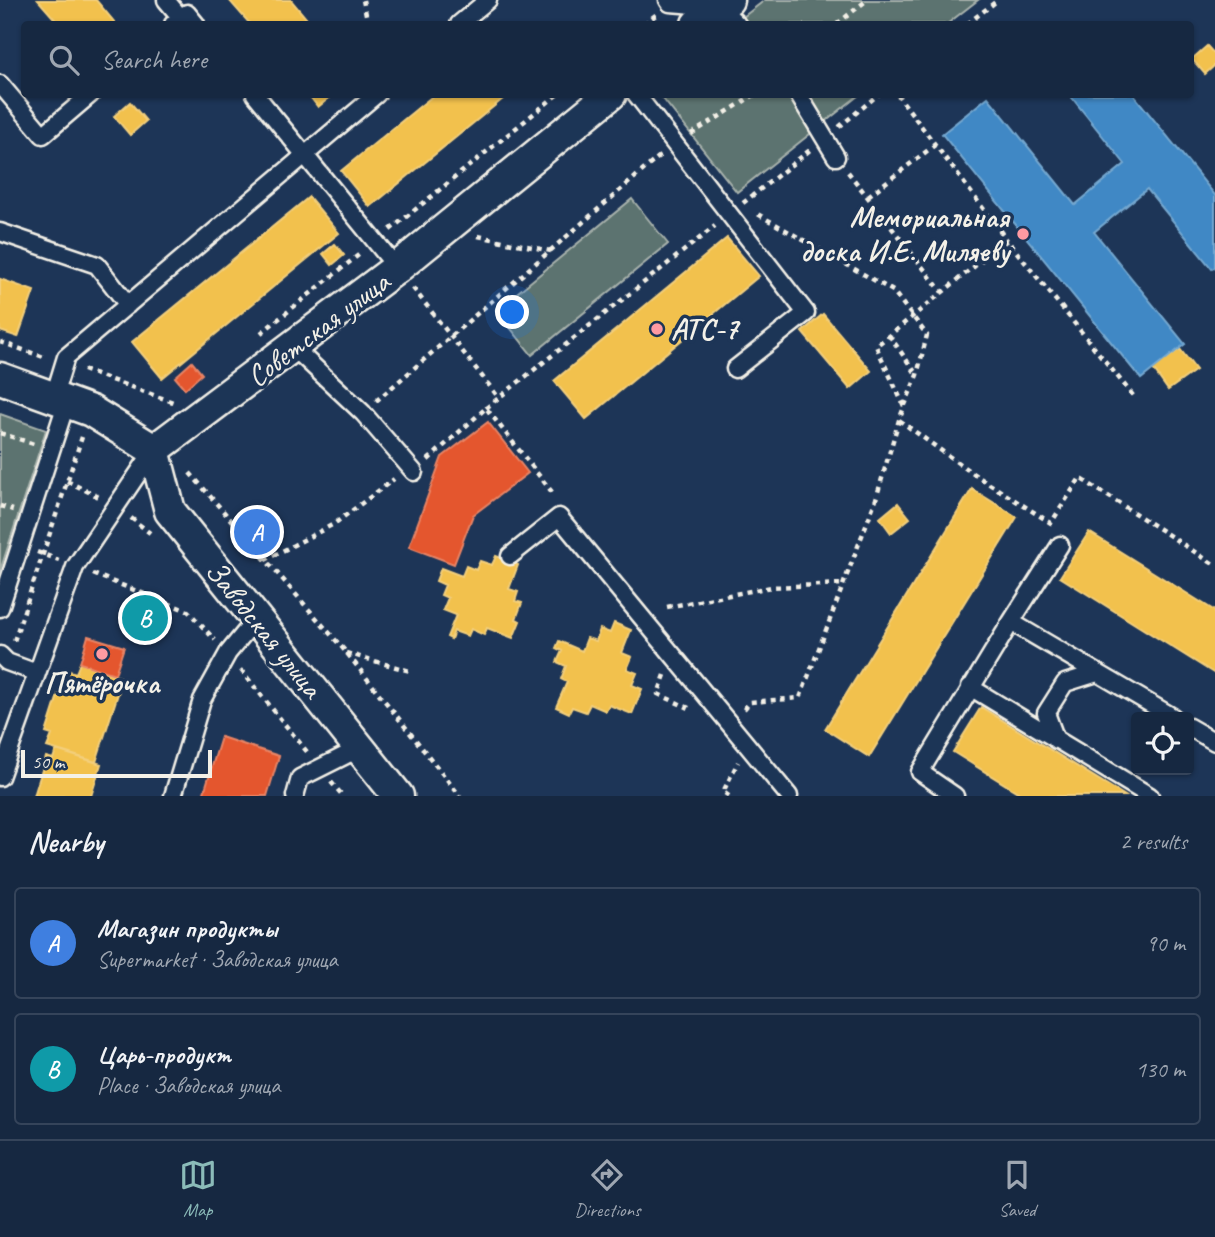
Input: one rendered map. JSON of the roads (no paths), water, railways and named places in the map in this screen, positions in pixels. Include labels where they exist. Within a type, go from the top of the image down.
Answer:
[{"type":"street","name":"Советская улица","points":[[154,450],[294,348],[397,268],[606,98]]},
{"type":"street","points":[[0,378],[90,411],[154,450]]},
{"type":"street","name":"Заводская улица","points":[[154,450],[170,511],[398,796]]},
{"type":"lane","points":[[166,0],[177,21],[187,13],[194,21]]},
{"type":"lane","points":[[463,21],[488,0]]},
{"type":"lane","points":[[667,0],[670,4],[720,14]]},
{"type":"lane","points":[[0,84],[43,135],[86,98]]},
{"type":"lane","points":[[258,98],[397,268]]},
{"type":"lane","points":[[0,608],[51,449],[66,357],[372,98]]},
{"type":"lane","points":[[639,98],[674,144],[735,209],[806,313],[736,369]]},
{"type":"lane","points":[[800,98],[836,157]]},
{"type":"lane","points":[[0,232],[97,265],[128,305]]},
{"type":"lane","points":[[294,348],[363,413],[412,470]]},
{"type":"lane","points":[[0,777],[75,566],[154,450]]},
{"type":"lane","points":[[510,555],[559,517],[789,796]]},
{"type":"lane","points":[[955,796],[920,772],[1060,545]]},
{"type":"lane","points":[[173,796],[202,700],[228,653],[256,618]]},
{"type":"lane","points":[[1011,622],[1163,712]]},
{"type":"lane","points":[[3,658],[37,673]]},
{"type":"lane","points":[[1056,740],[1046,713],[1065,683],[1097,673]]},
{"type":"lane","points":[[970,687],[1150,796]]},
{"type":"lane","points":[[1194,730],[1215,743]]},
{"type":"lane","points":[[295,796],[300,778],[322,770],[360,748]]},
{"type":"place","name":"Мемориальная доска И.Е. Миляеву","points":[[1023,234]]},
{"type":"place","name":"АТС-7","points":[[657,329]]},
{"type":"place","name":"Магазин продукты","points":[[257,532]]},
{"type":"place","name":"Царь-продукт","points":[[145,618]]},
{"type":"place","name":"Пятёрочка","points":[[102,654]]}]
